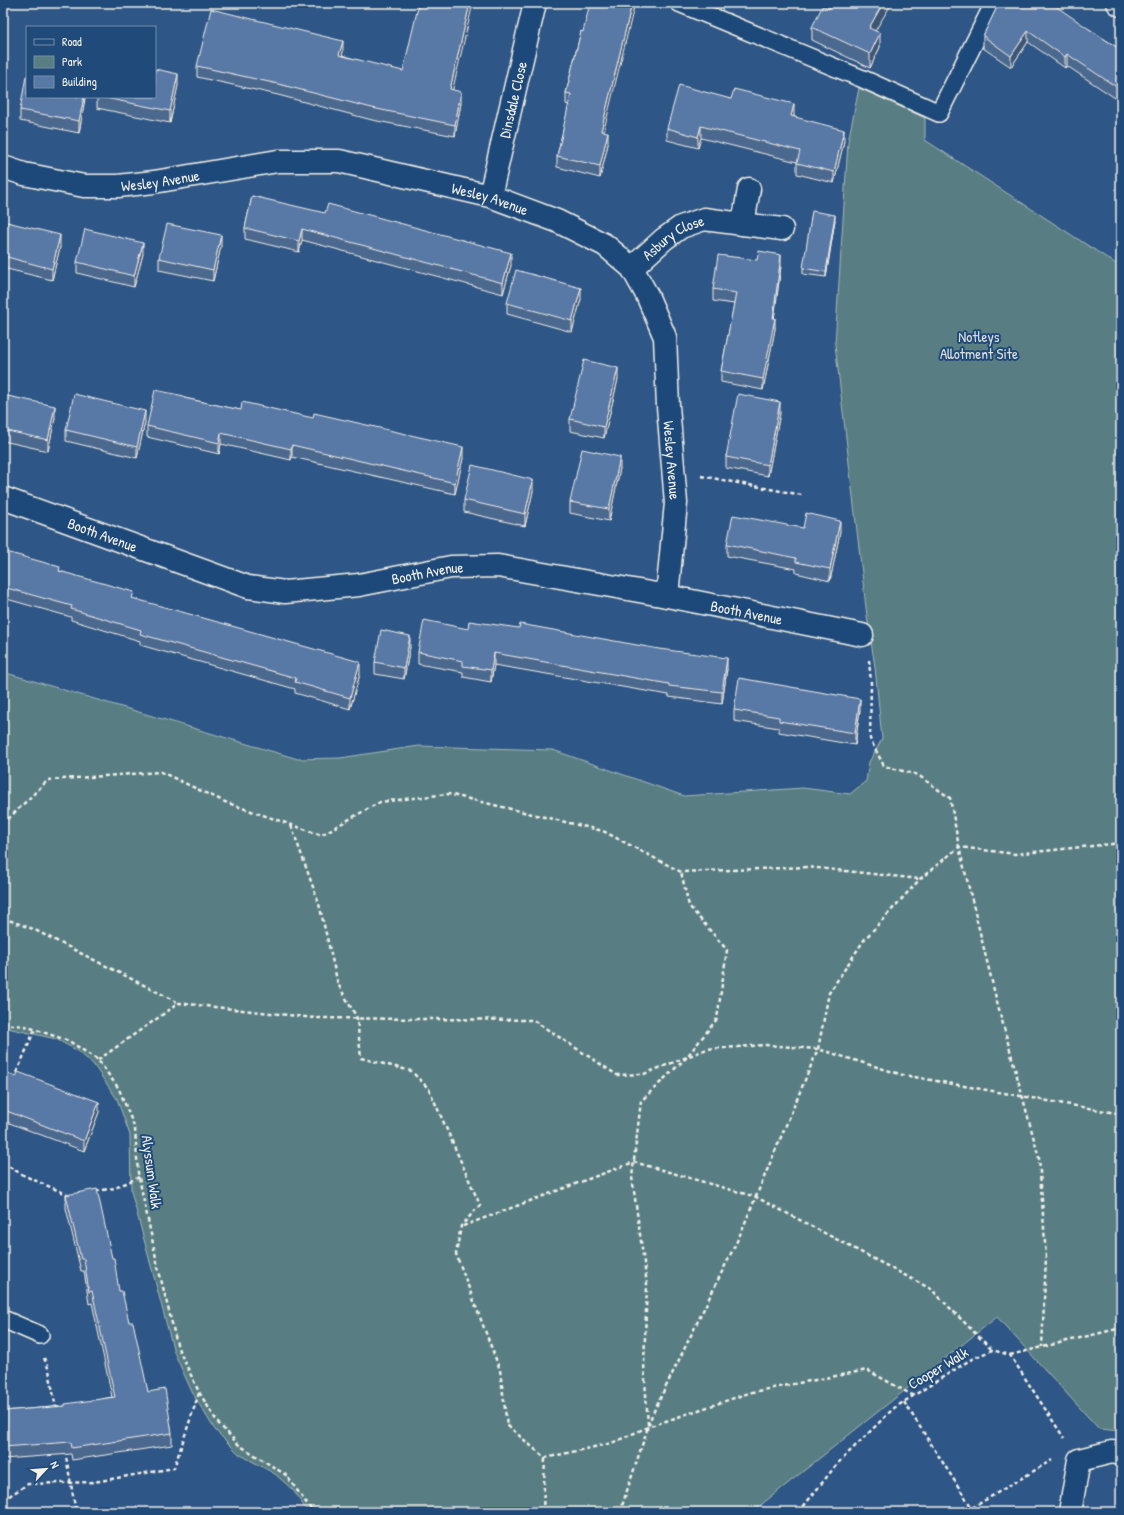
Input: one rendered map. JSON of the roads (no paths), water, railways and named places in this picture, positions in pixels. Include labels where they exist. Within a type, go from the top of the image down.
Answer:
[{"type":"street","name":"Dinsdale Close","points":[[490,196],[535,3]]},
{"type":"street","name":"Wesley Avenue","points":[[3,166],[24,174],[84,186],[118,186],[154,182],[278,161],[339,161],[490,196],[557,221],[605,245],[632,268],[647,295],[665,337],[668,406],[676,502],[667,596]]},
{"type":"street","points":[[743,224],[749,189]]},
{"type":"street","name":"Asbury Close","points":[[632,268],[664,239],[681,227],[704,219],[782,229]]},
{"type":"street","name":"Booth Avenue","points":[[3,498],[248,586],[278,591],[285,592],[359,585],[451,567],[498,566],[667,596],[862,634]]},
{"type":"street","points":[[1070,1512],[1075,1454],[1112,1452],[1121,1454]]},
{"type":"lane","points":[[679,3],[863,79],[939,113],[994,3]]},
{"type":"lane","points":[[3,1319],[40,1335]]},
{"type":"park label","name":"Notleys Allotment Site","points":[[979,344]]}]
